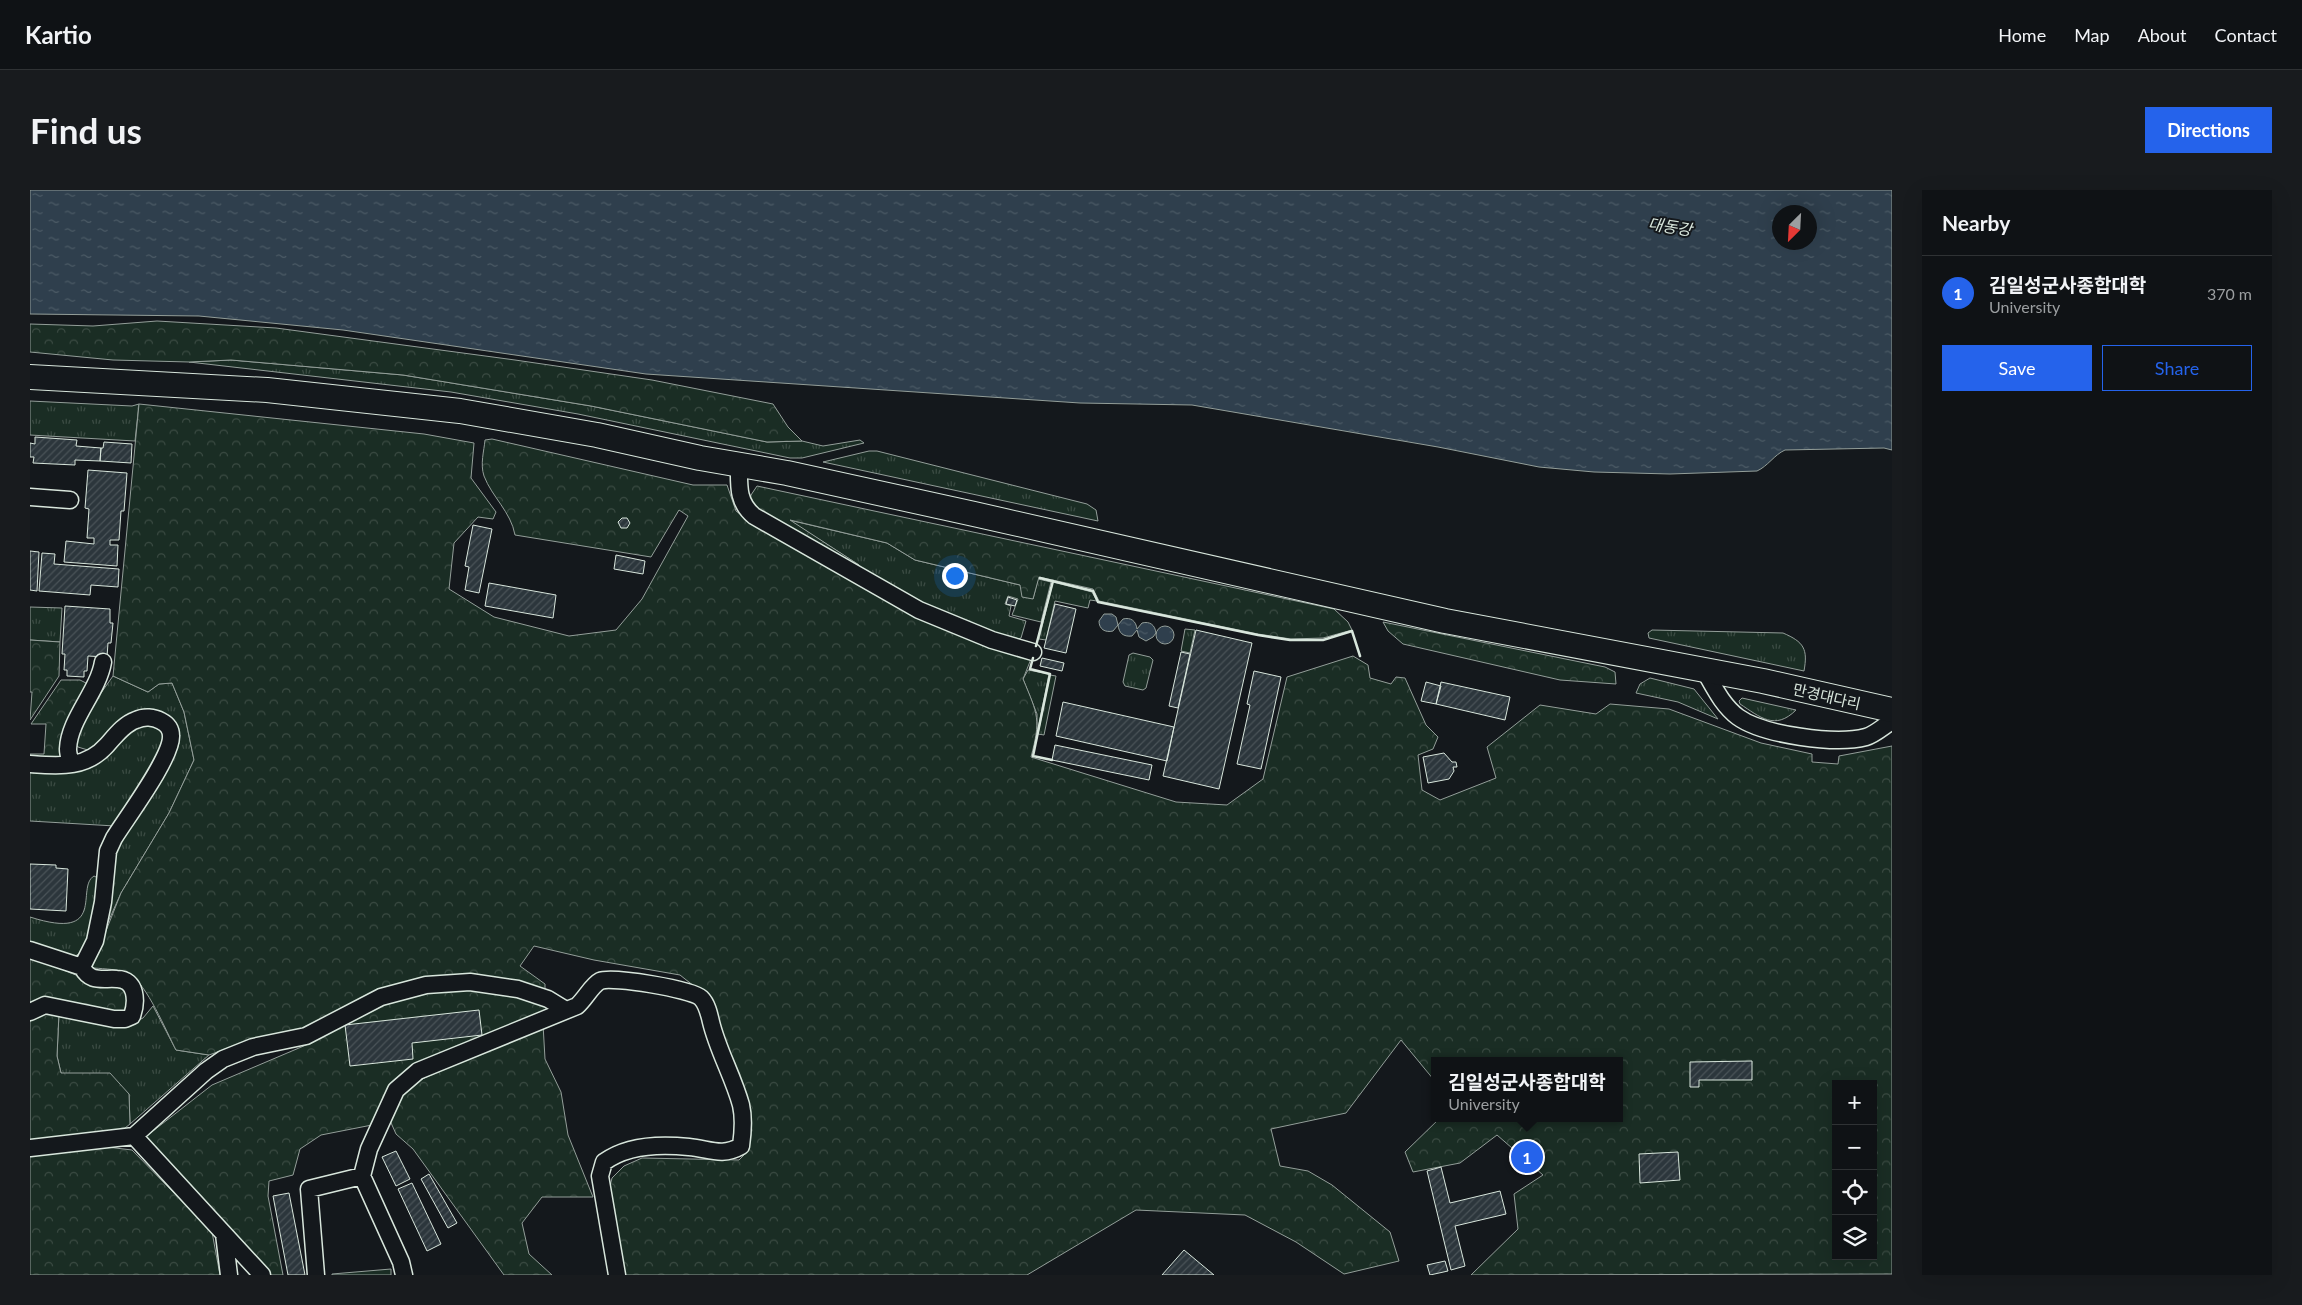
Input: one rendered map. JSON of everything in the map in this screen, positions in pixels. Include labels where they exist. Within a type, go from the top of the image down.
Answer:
[{"type":"highway","name":"만경대다리","points":[[30,377],[132,381],[267,390],[460,411],[597,435],[964,512],[1445,621],[1763,681],[1892,710]]},
{"type":"lane","points":[[739,464],[739,490],[742,503],[754,516],[919,610],[992,640],[1033,652]]},
{"type":"lane","points":[[30,497],[70,500]]},
{"type":"lane","points":[[71,764],[68,749],[71,736],[98,680],[103,662]]},
{"type":"lane","points":[[1704,670],[1720,698],[1738,716],[1764,729],[1788,736],[1841,739],[1866,737],[1892,721]]},
{"type":"lane","points":[[30,764],[81,764],[92,758],[123,728],[136,719],[147,717],[157,719],[166,723],[171,730],[172,737],[165,758],[114,838],[108,851],[103,902],[95,942],[82,967]]},
{"type":"lane","points":[[30,950],[82,967],[91,978],[97,980],[118,978],[127,982],[134,992],[136,1004],[132,1016],[125,1019],[114,1019],[45,1005],[30,1012]]},
{"type":"lane","points":[[404,1275],[401,1262],[362,1176],[369,1148],[396,1090],[418,1071],[577,1006],[588,995],[593,986],[602,980],[617,980],[688,991],[700,997],[707,1007],[717,1045],[741,1105],[744,1130],[741,1146],[728,1153],[687,1147],[633,1148],[615,1154],[604,1162],[600,1176],[617,1275]]},
{"type":"lane","points":[[30,1148],[134,1136],[206,1070],[223,1059],[253,1047],[306,1036],[382,997],[426,985],[470,982],[518,989],[548,999],[566,1010]]},
{"type":"lane","points":[[134,1136],[262,1275]]},
{"type":"lane","points":[[316,1275],[309,1189],[362,1176]]},
{"type":"lane","points":[[224,1234],[229,1275]]},
{"type":"green space","points":[[157,321],[276,328],[652,380],[773,404],[788,427],[802,441],[767,442],[591,406],[403,375],[231,360],[189,362],[113,360],[30,352],[30,324],[93,326]]},
{"type":"green space","points":[[231,360],[403,375],[591,406],[767,442],[802,441],[823,446],[860,440],[864,443],[802,458],[790,458],[578,414],[451,392],[189,362]]},
{"type":"green space","points":[[30,401],[132,406],[139,404],[135,441],[30,435]]},
{"type":"green space","points":[[139,404],[424,434],[474,443],[471,478],[496,512],[493,519],[478,517],[454,543],[449,589],[494,617],[569,636],[616,630],[642,599],[688,516],[679,510],[651,557],[515,535],[510,519],[487,484],[484,476],[482,462],[485,440],[492,439],[693,485],[727,485],[736,511],[750,522],[1031,659],[1023,679],[1035,709],[1037,725],[1031,757],[1176,802],[1227,805],[1263,779],[1287,677],[1353,656],[1368,665],[1370,678],[1391,684],[1396,677],[1405,678],[1426,725],[1438,737],[1433,749],[1418,755],[1422,790],[1440,800],[1496,778],[1487,747],[1540,705],[1596,714],[1610,704],[1669,709],[1761,743],[1812,754],[1812,762],[1838,764],[1839,756],[1892,746],[1892,1274],[1471,1275],[1518,1229],[1514,1194],[1543,1175],[1497,1135],[1460,1163],[1413,1172],[1405,1152],[1436,1122],[1623,1122],[1623,1057],[1431,1057],[1431,1076],[1401,1040],[1346,1113],[1271,1129],[1280,1166],[1308,1171],[1332,1185],[1390,1232],[1399,1261],[1344,1274],[1296,1242],[1245,1215],[1136,1210],[1027,1275],[622,1275],[609,1190],[612,1178],[624,1166],[642,1158],[739,1160],[748,1151],[749,1138],[709,998],[680,975],[594,960],[534,946],[520,966],[545,984],[545,991],[470,975],[318,1026],[242,1043],[209,1055],[176,1050],[149,997],[136,979],[125,972],[94,968],[92,966],[121,893],[169,813],[194,760],[184,712],[172,683],[159,684],[148,692],[113,676]]},
{"type":"green space","points":[[869,451],[877,451],[1087,504],[1096,510],[1098,521],[823,462]]},
{"type":"green space","points":[[757,486],[1334,609],[1348,622],[1352,630],[1323,638],[1291,639],[1258,634],[1099,601],[1093,589],[1039,577],[1033,599],[1022,597],[1020,585],[915,560],[887,543],[790,520],[859,565],[857,569],[756,509],[750,502],[751,495]]},
{"type":"green space","points":[[789,520],[887,543],[915,560],[1020,585],[1033,599],[1038,579],[1051,582],[1041,622],[1012,615],[1018,599],[1008,596],[1005,604],[1011,606],[1009,616],[1026,621],[1021,638],[1018,639],[991,632],[929,608],[857,569],[859,565]]},
{"type":"green space","points":[[1053,582],[1092,592],[1097,601],[1090,600],[1088,608],[1055,601],[1046,640],[1039,639]]},
{"type":"green space","points":[[30,607],[62,608],[60,642],[30,640]]},
{"type":"green space","points":[[1383,622],[1605,667],[1615,672],[1616,684],[1560,680],[1403,644],[1388,631]]},
{"type":"green space","points":[[1185,629],[1195,630],[1190,653],[1181,651]]},
{"type":"green space","points":[[1652,630],[1783,633],[1796,640],[1803,647],[1805,652],[1804,671],[1649,638],[1648,633]]},
{"type":"green space","points":[[30,640],[60,642],[59,676],[30,720],[32,692],[30,692]]},
{"type":"green space","points":[[1133,653],[1150,657],[1153,660],[1146,688],[1143,690],[1125,686],[1123,682],[1129,655]]},
{"type":"green space","points":[[1028,670],[1049,674],[1037,734],[1037,714],[1023,679]]},
{"type":"green space","points":[[1050,675],[1056,676],[1044,735],[1038,734]]},
{"type":"green space","points":[[113,676],[148,692],[159,684],[172,683],[184,712],[194,760],[169,813],[121,893],[104,931],[113,851],[176,752],[179,743],[176,727],[156,711],[91,751],[78,747],[74,741],[84,717]]},
{"type":"green space","points":[[1650,678],[1694,689],[1718,719],[1678,702],[1636,693],[1640,684]]},
{"type":"green space","points":[[61,680],[80,680],[88,684],[61,758],[30,758],[30,754],[44,754],[46,724],[31,724]]},
{"type":"green space","points":[[1742,698],[1796,710],[1781,720],[1768,720],[1740,704],[1739,701]]},
{"type":"green space","points":[[136,725],[157,728],[163,734],[163,747],[115,826],[30,821],[30,772],[56,773]]},
{"type":"green space","points":[[94,876],[98,878],[94,921],[82,951],[74,957],[30,945],[30,917],[54,923],[70,923],[80,918],[84,910],[89,882]]},
{"type":"green space","points":[[30,956],[95,983],[121,986],[127,991],[128,1007],[123,1012],[113,1014],[52,999],[30,1002]]},
{"type":"green space","points":[[469,987],[513,994],[546,1003],[546,1012],[413,1068],[372,1125],[321,1135],[300,1149],[293,1175],[269,1181],[268,1196],[283,1275],[268,1275],[144,1138],[212,1085],[306,1045],[379,1004],[425,993]]},
{"type":"green space","points":[[153,1006],[176,1050],[209,1055],[130,1124],[129,1094],[61,1073],[57,1056],[59,1013],[126,1026],[143,1018]]},
{"type":"green space","points":[[39,1013],[59,1013],[57,1056],[61,1073],[110,1073],[129,1094],[130,1124],[120,1132],[30,1142],[30,1022]]},
{"type":"green space","points":[[543,1024],[545,1059],[561,1092],[568,1135],[593,1197],[542,1197],[522,1223],[529,1254],[552,1275],[504,1275],[413,1149],[396,1134],[388,1116],[401,1095],[420,1080]]},
{"type":"green space","points":[[107,1147],[132,1150],[212,1232],[220,1275],[30,1275],[30,1156]]},
{"type":"green space","points":[[391,1269],[391,1275],[332,1275],[332,1274]]},
{"type":"water","name":"대동강","points":[[30,190],[1892,190],[1892,450],[1884,448],[1785,450],[1757,471],[1670,474],[1594,472],[1539,467],[1438,447],[1192,405],[1080,403],[646,374],[343,330],[199,316],[30,314]]},
{"type":"water","points":[[1104,614],[1112,614],[1116,617],[1118,625],[1113,631],[1105,631],[1101,628],[1099,621]]},
{"type":"water","points":[[1123,619],[1131,619],[1137,629],[1142,623],[1150,623],[1156,633],[1146,641],[1139,637],[1137,630],[1132,636],[1124,635],[1120,632],[1118,625]]},
{"type":"water","points":[[1161,626],[1169,626],[1174,631],[1172,642],[1161,644],[1156,639],[1156,631]]},
{"type":"building","points":[[35,437],[77,440],[76,446],[101,448],[100,461],[75,460],[75,465],[33,463],[34,457],[30,457],[30,443],[35,444]]},
{"type":"building","points":[[104,442],[132,444],[131,463],[100,461],[101,448],[103,448]]},
{"type":"building","points":[[88,470],[127,473],[124,511],[121,511],[119,540],[110,540],[110,545],[118,545],[117,566],[64,562],[66,541],[94,544],[94,538],[87,538],[89,509],[85,508]]},
{"type":"building","points":[[622,518],[627,518],[630,523],[627,528],[621,528],[618,522]]},
{"type":"building","points":[[473,525],[492,529],[479,593],[465,590],[469,567],[465,566]]},
{"type":"building","points":[[30,551],[39,552],[37,591],[30,590]]},
{"type":"building","points":[[42,553],[55,554],[54,564],[119,569],[118,587],[91,585],[90,595],[39,591]]},
{"type":"building","points":[[616,555],[645,561],[643,574],[614,569]]},
{"type":"building","points":[[489,583],[556,595],[553,618],[485,606]]},
{"type":"building","points":[[1008,597],[1017,600],[1015,606],[1006,604]]},
{"type":"building","points":[[1055,604],[1076,609],[1066,653],[1044,648]]},
{"type":"building","points":[[65,606],[110,609],[110,623],[113,623],[111,643],[108,643],[107,657],[88,656],[87,671],[84,671],[84,677],[67,676],[67,670],[64,670],[65,654],[62,654]]},
{"type":"building","points":[[1196,630],[1252,643],[1219,789],[1163,776]]},
{"type":"building","points":[[1181,652],[1190,654],[1178,708],[1169,706]]},
{"type":"building","points":[[1042,658],[1064,663],[1062,671],[1040,666]]},
{"type":"building","points":[[1254,671],[1281,677],[1261,769],[1237,764],[1250,705],[1247,704]]},
{"type":"building","points":[[1426,682],[1441,686],[1436,704],[1421,701]]},
{"type":"building","points":[[1441,682],[1510,697],[1505,720],[1436,704]]},
{"type":"building","points":[[1063,702],[1174,727],[1167,761],[1056,736]]},
{"type":"building","points":[[1055,745],[1152,765],[1149,780],[1052,760]]},
{"type":"building","points":[[1444,753],[1452,762],[1456,762],[1457,767],[1453,767],[1454,771],[1449,779],[1428,783],[1423,757]]},
{"type":"building","points":[[30,864],[56,865],[56,868],[68,869],[66,911],[30,909]]},
{"type":"building","points":[[479,1010],[482,1035],[412,1043],[413,1059],[350,1066],[345,1025]]},
{"type":"building","points":[[1752,1061],[1752,1080],[1699,1080],[1699,1087],[1690,1087],[1690,1062]]},
{"type":"building","points":[[396,1151],[410,1179],[396,1186],[382,1157]]},
{"type":"building","points":[[1678,1152],[1680,1180],[1640,1183],[1639,1154]]},
{"type":"building","points":[[1441,1167],[1450,1203],[1500,1191],[1506,1214],[1455,1226],[1465,1266],[1451,1270],[1427,1171]]},
{"type":"building","points":[[429,1174],[457,1223],[448,1228],[421,1179]]},
{"type":"building","points":[[412,1183],[441,1244],[427,1251],[398,1189]]},
{"type":"building","points":[[289,1193],[305,1275],[288,1275],[273,1196]]},
{"type":"building","points":[[1184,1250],[1214,1275],[1162,1275]]},
{"type":"building","points":[[1445,1261],[1448,1271],[1430,1275],[1427,1265]]},
{"type":"wall","points":[[1040,578],[1093,591],[1098,602],[1258,635],[1290,640],[1323,640],[1352,631],[1360,656]]},
{"type":"wall","points":[[1036,646],[1053,581]]},
{"type":"wall","points":[[1033,658],[1030,669],[1050,674],[1033,756],[1052,760]]},
{"type":"place","name":"김일성군사종합대학","points":[[1527,1157]]}]
